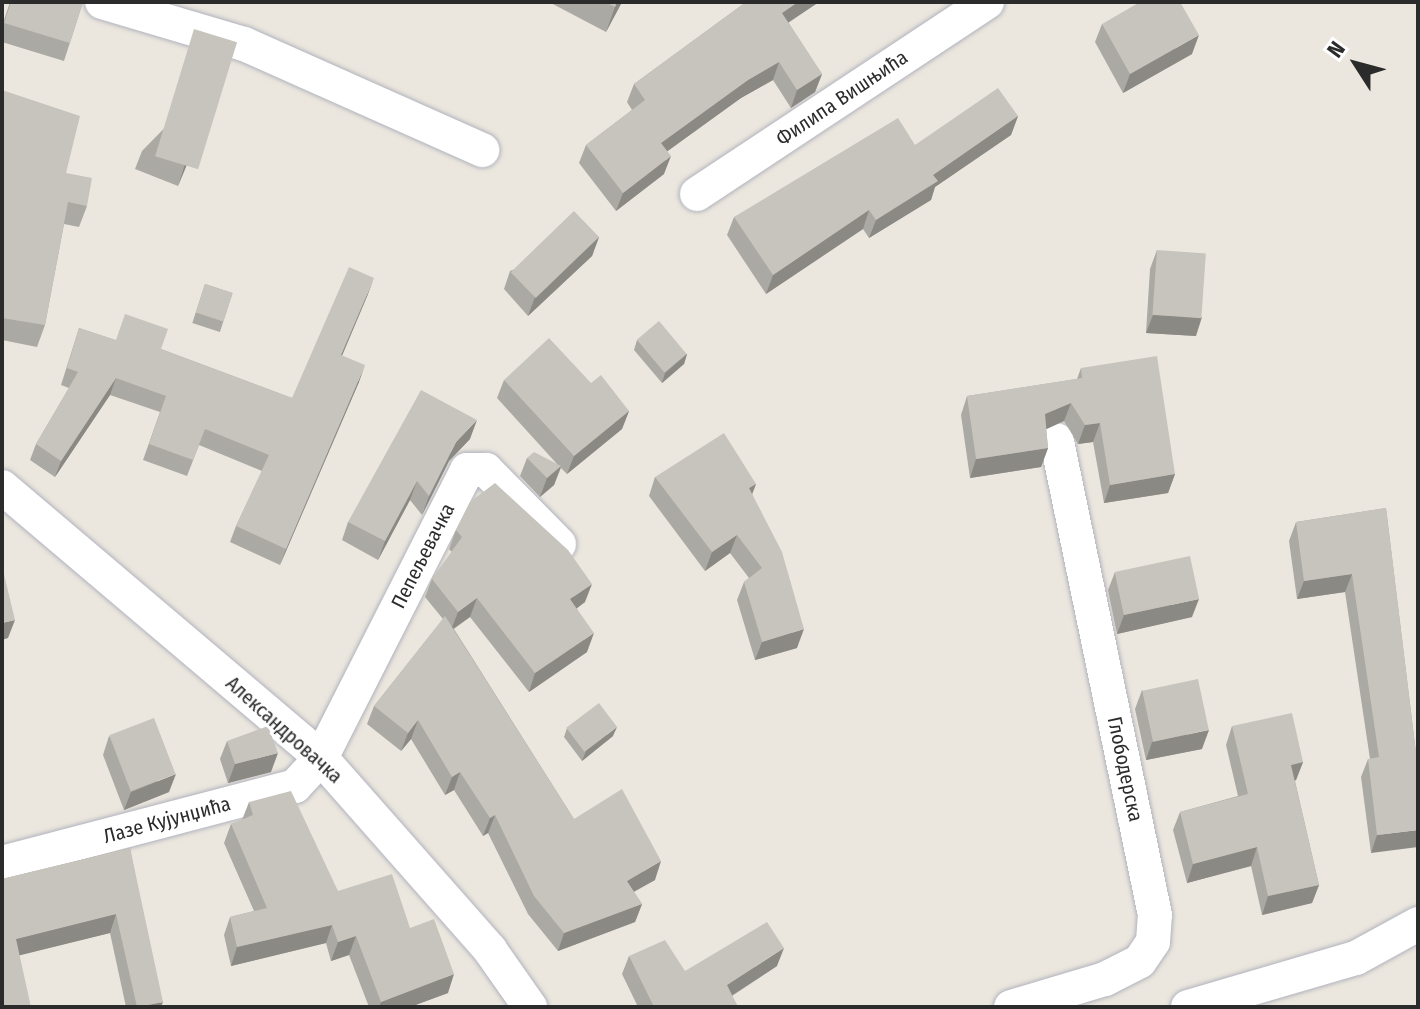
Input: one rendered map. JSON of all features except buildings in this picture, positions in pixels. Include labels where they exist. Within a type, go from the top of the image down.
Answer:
[{"type":"street","points":[[102,2],[244,44],[482,150]]},
{"type":"street","name":"Филипа Вишњића","points":[[697,194],[987,2]]},
{"type":"street","name":"Глободерска","points":[[1011,1007],[1105,979],[1140,961],[1153,942],[1155,915],[1057,440]]},
{"type":"street","name":"Пепељевачка","points":[[321,758],[467,470],[486,470],[563,549]]},
{"type":"street","name":"Александровачка","points":[[2,487],[321,758],[490,950],[530,1007]]},
{"type":"street","name":"Лазе Кујунџића","points":[[2,863],[295,786],[321,758]]},
{"type":"street","points":[[1188,1007],[1356,958],[1418,924]]}]
